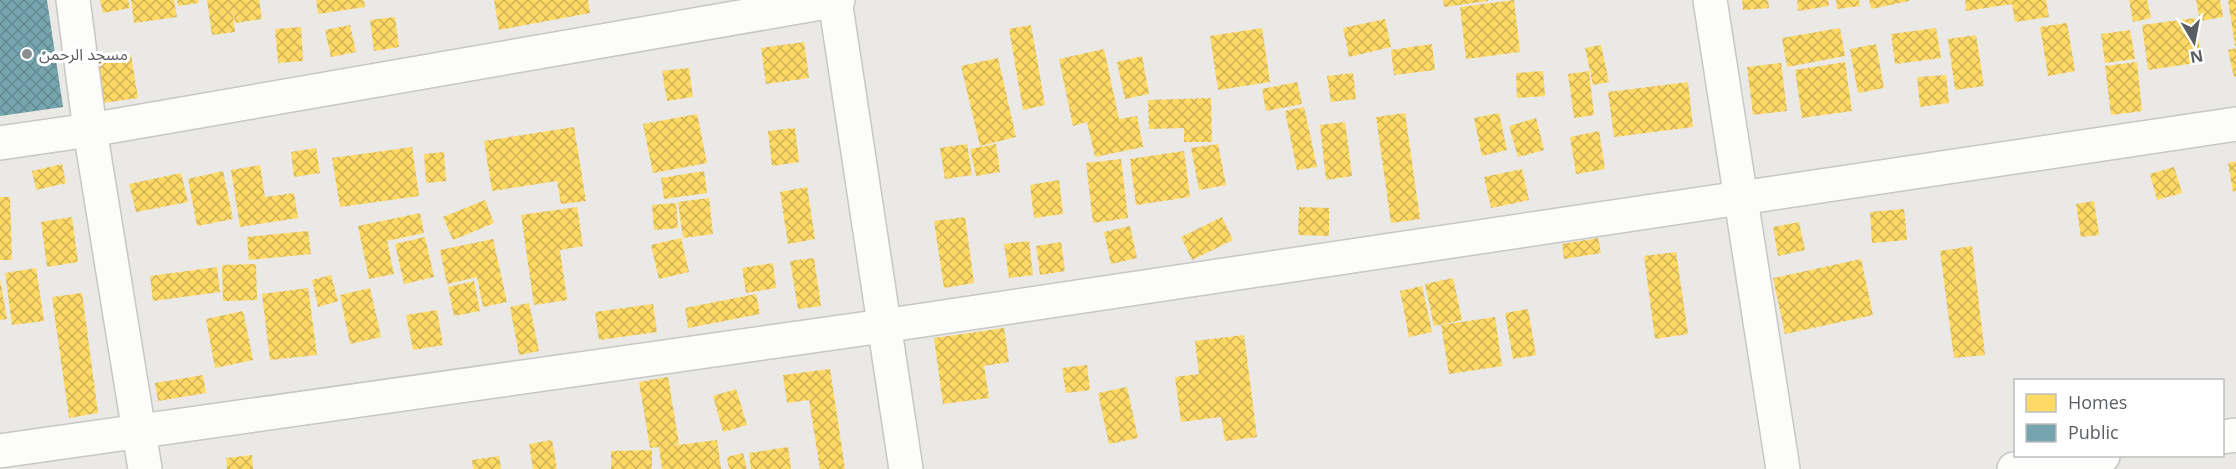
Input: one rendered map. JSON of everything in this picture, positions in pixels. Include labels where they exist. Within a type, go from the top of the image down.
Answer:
[{"type":"street","points":[[73,0],[90,130],[145,469]]},
{"type":"street","points":[[0,143],[90,130],[836,0],[906,469]]},
{"type":"street","points":[[1710,0],[1783,469]]},
{"type":"street","points":[[0,451],[883,326],[1741,196],[2236,124]]},
{"type":"street","points":[[2014,469],[2096,457]]},
{"type":"building: Homes","points":[[100,0],[128,0],[130,8],[103,13]]},
{"type":"building: Homes","points":[[131,0],[174,0],[177,17],[134,23]]},
{"type":"building: Homes","points":[[177,0],[198,0],[199,3],[178,6]]},
{"type":"building: Homes","points":[[207,0],[259,0],[262,19],[235,23],[232,7],[235,32],[212,35]]},
{"type":"building: Homes","points":[[316,0],[364,0],[365,7],[318,14]]},
{"type":"building: Homes","points":[[494,0],[588,0],[590,13],[499,30]]},
{"type":"building: Homes","points":[[1443,0],[1488,0],[1488,1],[1444,7]]},
{"type":"building: Homes","points":[[1514,0],[1520,52],[1466,59],[1460,7]]},
{"type":"building: Homes","points":[[1742,0],[1768,0],[1769,8],[1743,10]]},
{"type":"building: Homes","points":[[1797,0],[1828,0],[1829,6],[1798,11]]},
{"type":"building: Homes","points":[[1836,0],[1859,0],[1860,6],[1837,9]]},
{"type":"building: Homes","points":[[1869,0],[1909,0],[1909,1],[1871,9]]},
{"type":"building: Homes","points":[[1965,0],[2046,0],[2049,17],[2015,22],[2012,4],[1966,11]]},
{"type":"building: Homes","points":[[2129,0],[2147,0],[2151,18],[2133,22]]},
{"type":"building: Homes","points":[[2196,0],[2220,0],[2223,17],[2200,21]]},
{"type":"building: Homes","points":[[2228,0],[2236,0],[2236,46],[2235,46]]},
{"type":"building: Homes","points":[[395,17],[399,47],[374,51],[370,20]]},
{"type":"building: Homes","points":[[2195,18],[2202,62],[2148,70],[2142,25]]},
{"type":"building: Homes","points":[[1385,19],[1391,47],[1349,57],[1343,28]]},
{"type":"building: Homes","points":[[2067,23],[2075,71],[2048,76],[2040,27]]},
{"type":"building: Homes","points":[[350,25],[356,52],[331,57],[325,30]]},
{"type":"building: Homes","points":[[1031,25],[1045,105],[1023,110],[1009,29]]},
{"type":"building: Homes","points":[[301,27],[303,61],[278,63],[275,29]]},
{"type":"building: Homes","points":[[1262,28],[1270,82],[1218,90],[1210,36]]},
{"type":"building: Homes","points":[[1840,28],[1845,56],[1787,67],[1782,38]]},
{"type":"building: Homes","points":[[1936,28],[1941,58],[1895,64],[1891,34]]},
{"type":"building: Homes","points":[[2130,30],[2135,59],[2105,63],[2101,34]]},
{"type":"building: Homes","points":[[1976,35],[1984,86],[1955,90],[1948,39]]},
{"type":"building: Homes","points":[[804,42],[809,78],[766,84],[761,48]]},
{"type":"building: Homes","points":[[1432,44],[1435,70],[1394,75],[1391,50]]},
{"type":"building: Homes","points":[[1876,44],[1884,88],[1858,93],[1850,49]]},
{"type":"building: Homes","points":[[1601,45],[1609,82],[1593,85],[1585,48]]},
{"type":"building: Homes","points":[[2236,48],[2236,77],[2234,77],[2228,50]]},
{"type":"building: Homes","points":[[1104,49],[1119,119],[1137,116],[1143,147],[1095,157],[1087,122],[1073,126],[1059,59]]},
{"type":"building: Homes","points":[[131,55],[138,98],[103,103],[96,60]]},
{"type":"building: Homes","points":[[1142,56],[1149,94],[1125,99],[1117,62]]},
{"type":"building: Homes","points":[[998,58],[1016,137],[980,146],[961,66]]},
{"type":"building: Homes","points":[[1845,62],[1852,111],[1802,118],[1795,70]]},
{"type":"building: Homes","points":[[2137,62],[2142,111],[2111,115],[2105,66]]},
{"type":"building: Homes","points":[[1781,63],[1787,111],[1753,115],[1747,67]]},
{"type":"building: Homes","points":[[689,68],[693,97],[667,101],[662,71]]},
{"type":"building: Homes","points":[[1543,71],[1545,96],[1517,98],[1516,73]]},
{"type":"building: Homes","points":[[1589,71],[1594,115],[1574,118],[1568,74]]},
{"type":"building: Homes","points":[[1353,73],[1356,99],[1331,102],[1327,76]]},
{"type":"building: Homes","points":[[1946,75],[1949,103],[1920,107],[1917,77]]},
{"type":"building: Homes","points":[[1297,82],[1302,104],[1266,111],[1262,89]]},
{"type":"building: Homes","points":[[1688,82],[1693,127],[1614,137],[1608,92]]},
{"type":"building: Homes","points":[[1211,98],[1212,142],[1184,142],[1184,128],[1149,129],[1148,100]]},
{"type":"building: Homes","points":[[1304,107],[1317,167],[1297,170],[1285,111]]},
{"type":"building: Homes","points":[[1405,113],[1420,219],[1391,223],[1376,117]]},
{"type":"building: Homes","points":[[1499,113],[1507,150],[1482,156],[1474,118]]},
{"type":"building: Homes","points":[[697,114],[707,163],[653,173],[643,124]]},
{"type":"building: Homes","points":[[1536,118],[1544,150],[1518,157],[1509,126]]},
{"type":"building: Homes","points":[[1345,122],[1352,176],[1326,180],[1320,125]]},
{"type":"building: Homes","points":[[574,127],[586,201],[561,204],[557,181],[492,191],[484,141]]},
{"type":"building: Homes","points":[[795,128],[799,162],[772,166],[768,131]]},
{"type":"building: Homes","points":[[1599,131],[1605,169],[1576,174],[1570,137]]},
{"type":"building: Homes","points":[[967,144],[972,175],[945,179],[940,148]]},
{"type":"building: Homes","points":[[996,144],[1000,172],[976,176],[970,149]]},
{"type":"building: Homes","points":[[1218,144],[1226,185],[1199,190],[1191,148]]},
{"type":"building: Homes","points":[[412,147],[419,196],[340,207],[332,158]]},
{"type":"building: Homes","points":[[316,148],[320,173],[294,177],[291,152]]},
{"type":"building: Homes","points":[[1184,151],[1190,197],[1136,205],[1130,159]]},
{"type":"building: Homes","points":[[444,152],[446,181],[426,183],[424,154]]},
{"type":"building: Homes","points":[[1121,159],[1128,218],[1093,223],[1086,163]]},
{"type":"building: Homes","points":[[2236,161],[2236,191],[2233,192],[2228,163]]},
{"type":"building: Homes","points":[[62,164],[66,183],[36,190],[32,171]]},
{"type":"building: Homes","points":[[260,165],[265,197],[294,193],[298,218],[240,227],[231,170]]},
{"type":"building: Homes","points":[[2174,167],[2182,193],[2157,200],[2150,174]]},
{"type":"building: Homes","points":[[1522,169],[1529,200],[1491,208],[1484,177]]},
{"type":"building: Homes","points":[[223,171],[233,219],[197,226],[188,179]]},
{"type":"building: Homes","points":[[704,171],[707,193],[664,199],[661,178]]},
{"type":"building: Homes","points":[[181,173],[188,202],[136,212],[129,184]]},
{"type":"building: Homes","points":[[1059,180],[1063,214],[1034,218],[1030,185]]},
{"type":"building: Homes","points":[[807,187],[815,239],[788,244],[780,192]]},
{"type":"building: Homes","points":[[0,197],[10,197],[12,260],[0,260]]},
{"type":"building: Homes","points":[[709,198],[713,234],[683,238],[678,202]]},
{"type":"building: Homes","points":[[485,200],[494,223],[453,240],[443,217]]},
{"type":"building: Homes","points":[[2094,201],[2099,235],[2081,237],[2076,204]]},
{"type":"building: Homes","points":[[676,203],[678,228],[654,230],[652,205]]},
{"type":"building: Homes","points":[[577,207],[583,246],[560,250],[567,300],[534,305],[521,215]]},
{"type":"building: Homes","points":[[1299,207],[1329,208],[1329,236],[1298,235]]},
{"type":"building: Homes","points":[[1904,209],[1907,240],[1872,243],[1870,212]]},
{"type":"building: Homes","points":[[420,213],[424,233],[387,241],[394,274],[369,279],[358,226]]},
{"type":"building: Homes","points":[[72,217],[78,262],[47,267],[41,222]]},
{"type":"building: Homes","points":[[965,217],[974,283],[944,288],[934,221]]},
{"type":"building: Homes","points":[[1222,217],[1233,240],[1192,260],[1181,237]]},
{"type":"building: Homes","points":[[1799,222],[1805,250],[1778,256],[1773,227]]},
{"type":"building: Homes","points":[[1130,226],[1137,258],[1111,264],[1104,232]]},
{"type":"building: Homes","points":[[308,231],[311,254],[249,260],[247,237]]},
{"type":"building: Homes","points":[[425,237],[434,277],[404,284],[395,244]]},
{"type":"building: Homes","points":[[681,238],[689,272],[659,279],[651,245]]},
{"type":"building: Homes","points":[[1598,238],[1601,253],[1564,259],[1562,244]]},
{"type":"building: Homes","points":[[493,239],[507,302],[483,307],[477,277],[447,284],[440,250]]},
{"type":"building: Homes","points":[[1029,241],[1033,275],[1009,278],[1004,244]]},
{"type":"building: Homes","points":[[1061,242],[1065,271],[1040,275],[1036,246]]},
{"type":"building: Homes","points":[[1972,246],[1985,355],[1954,358],[1940,251]]},
{"type":"building: Homes","points":[[1676,252],[1688,334],[1655,339],[1644,256]]},
{"type":"building: Homes","points":[[814,258],[821,306],[798,309],[790,261]]},
{"type":"building: Homes","points":[[1861,259],[1873,315],[1785,334],[1773,278]]},
{"type":"building: Homes","points":[[773,263],[776,288],[746,293],[742,268]]},
{"type":"building: Homes","points":[[256,264],[257,300],[223,301],[222,265]]},
{"type":"building: Homes","points":[[217,267],[220,292],[153,301],[150,276]]},
{"type":"building: Homes","points":[[36,268],[44,321],[12,325],[5,273]]},
{"type":"building: Homes","points":[[331,275],[338,301],[318,307],[312,280]]},
{"type":"building: Homes","points":[[1453,278],[1462,320],[1434,326],[1425,284]]},
{"type":"building: Homes","points":[[0,279],[7,319],[0,320]]},
{"type":"building: Homes","points":[[474,281],[480,311],[454,316],[448,287]]},
{"type":"building: Homes","points":[[1422,286],[1432,332],[1409,337],[1400,291]]},
{"type":"building: Homes","points":[[308,288],[317,355],[270,360],[262,294]]},
{"type":"building: Homes","points":[[370,288],[381,337],[350,344],[340,295]]},
{"type":"building: Homes","points":[[82,293],[98,413],[69,418],[52,297]]},
{"type":"building: Homes","points":[[756,294],[760,314],[688,328],[685,308]]},
{"type":"building: Homes","points":[[529,303],[539,351],[519,355],[510,307]]},
{"type":"building: Homes","points":[[653,304],[657,332],[599,340],[595,312]]},
{"type":"building: Homes","points":[[1528,309],[1536,355],[1513,359],[1505,313]]},
{"type":"building: Homes","points":[[437,310],[443,345],[413,350],[406,315]]},
{"type":"building: Homes","points":[[243,311],[253,360],[215,368],[206,319]]},
{"type":"building: Homes","points":[[1495,317],[1502,366],[1449,374],[1441,325]]},
{"type":"building: Homes","points":[[1004,328],[1009,362],[984,366],[989,398],[943,404],[934,338]]},
{"type":"building: Homes","points":[[1244,335],[1257,437],[1225,441],[1221,417],[1181,422],[1175,377],[1199,374],[1195,341]]},
{"type":"building: Homes","points":[[1087,365],[1090,390],[1066,393],[1062,368]]},
{"type":"building: Homes","points":[[830,369],[845,469],[820,469],[809,400],[787,403],[783,375]]},
{"type":"building: Homes","points":[[203,375],[206,393],[158,401],[155,383]]},
{"type":"building: Homes","points":[[668,377],[679,444],[670,446],[717,440],[721,469],[662,469],[659,447],[650,448],[639,382]]},
{"type":"building: Homes","points":[[1127,387],[1138,438],[1109,444],[1098,393]]},
{"type":"building: Homes","points":[[736,389],[747,425],[723,432],[713,396]]},
{"type":"building: Homes","points":[[552,440],[557,469],[533,469],[529,444]]},
{"type":"building: Homes","points":[[788,447],[791,469],[751,469],[749,453]]},
{"type":"building: Homes","points":[[652,450],[652,469],[611,469],[611,451]]},
{"type":"building: Homes","points":[[743,453],[747,469],[729,469],[727,457]]},
{"type":"building: Homes","points":[[252,455],[253,469],[227,469],[226,458]]},
{"type":"building: Homes","points":[[499,456],[501,469],[473,469],[472,460]]},
{"type":"building: Public","name":"مسجد الرحمن","points":[[0,0],[47,0],[63,107],[0,116]]},
{"type":"place","name":"مسجد الرحمن","points":[[27,54]]}]
